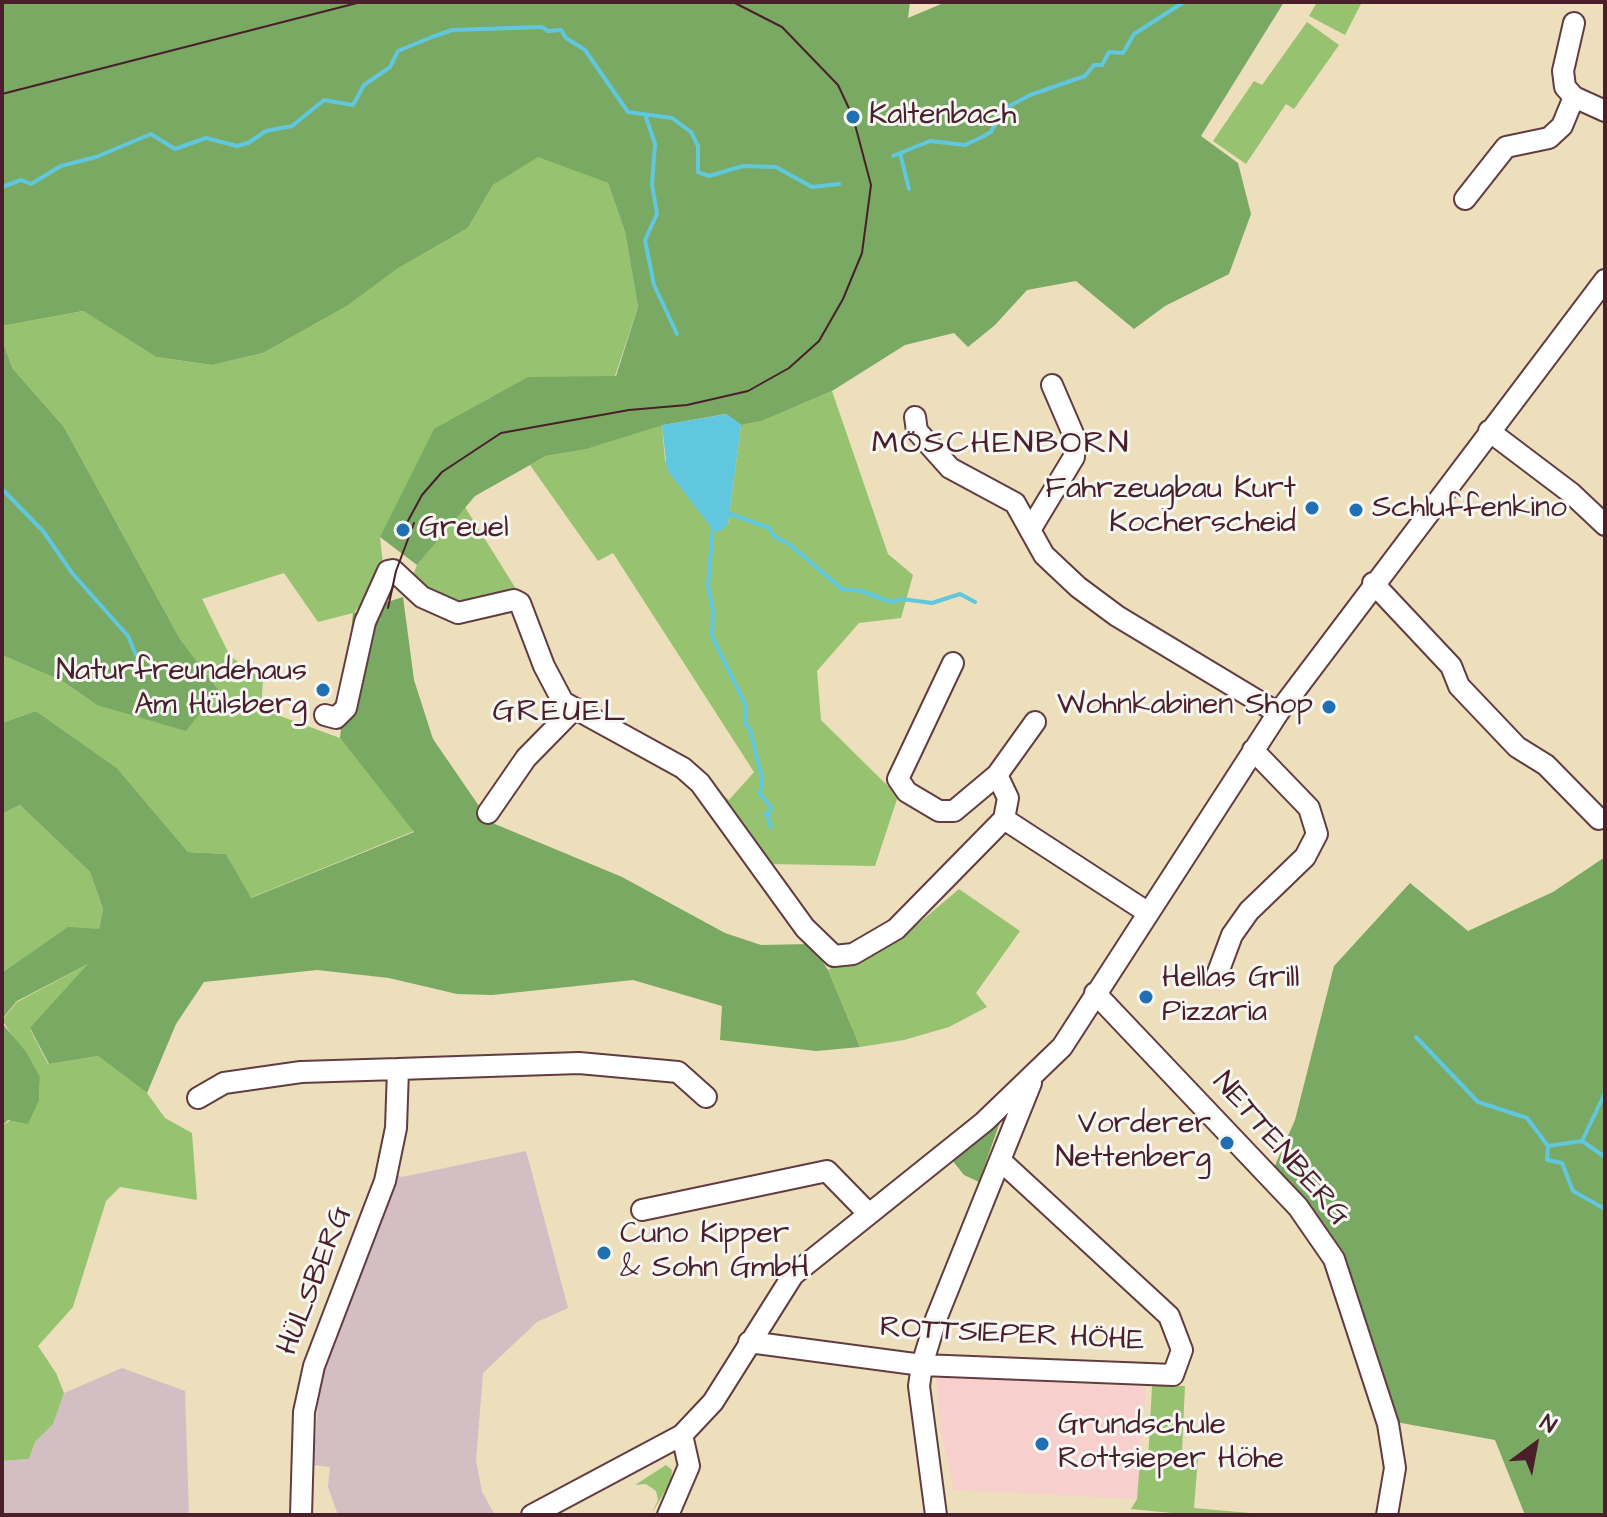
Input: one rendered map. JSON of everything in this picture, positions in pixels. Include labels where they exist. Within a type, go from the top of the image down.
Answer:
[{"type":"street","points":[[1574,23],[1563,71],[1565,87],[1574,97],[1605,111]]},
{"type":"street","points":[[1465,199],[1506,147],[1549,138],[1562,126],[1574,97]]},
{"type":"street","points":[[532,1515],[682,1435],[713,1402],[793,1275],[984,1122],[1071,1036],[1095,993],[1278,713],[1373,583],[1605,280]]},
{"type":"street","points":[[1030,530],[1074,457],[1074,436],[1052,385]]},
{"type":"street","points":[[915,417],[917,431],[950,468],[1015,503],[1044,555],[1078,587],[1117,616],[1278,713]]},
{"type":"street","points":[[1489,431],[1571,493],[1605,525]]},
{"type":"street","points":[[325,715],[336,718],[346,708],[365,622],[388,571],[393,570],[422,597],[458,613],[514,600],[520,603],[556,694],[574,709],[683,768],[706,790],[805,928],[823,949],[838,957],[853,954],[896,929],[1004,819],[1008,798],[997,775]]},
{"type":"street","points":[[1373,583],[1451,666],[1459,686],[1517,747],[1546,765],[1599,819]]},
{"type":"street","points":[[953,663],[898,779],[907,792],[939,811],[954,811],[997,775],[1035,722]]},
{"type":"street","points":[[488,813],[526,758],[574,709]]},
{"type":"street","points":[[1217,975],[1232,935],[1249,911],[1305,857],[1317,834],[1309,808],[1253,750]]},
{"type":"street","points":[[1004,819],[1147,912]]},
{"type":"street","name":"NETTENBERG","points":[[1095,993],[1298,1207],[1328,1249],[1338,1269],[1388,1424],[1395,1468],[1387,1515]]},
{"type":"street","points":[[198,1098],[224,1083],[301,1072],[579,1063],[678,1072],[706,1097]]},
{"type":"street","name":"HÜLSBERG","points":[[301,1515],[304,1412],[314,1366],[385,1181],[396,1128],[398,1069]]},
{"type":"street","points":[[936,1515],[919,1386],[922,1365],[936,1319],[1034,1075]]},
{"type":"street","name":"ROTTSIEPER HÖHE","points":[[749,1342],[922,1365],[1173,1375],[1180,1363],[1179,1337],[1169,1316],[1001,1161]]},
{"type":"street","points":[[642,1210],[827,1171],[868,1213]]},
{"type":"street","points":[[668,1515],[689,1466],[682,1435]]},
{"type":"shaded area","points":[[526,1151],[568,1308],[537,1322],[483,1373],[476,1460],[482,1492],[495,1515],[338,1515],[328,1487],[330,1467],[313,1465],[320,1379],[391,1173],[402,1177]]},
{"type":"shaded area","points":[[122,1368],[185,1391],[189,1515],[2,1515],[2,1461],[29,1459],[35,1442],[53,1423],[64,1393]]},
{"type":"shaded area","name":"Grundschule Rottsieper Höhe","points":[[936,1377],[1146,1387],[1137,1499],[954,1490],[940,1428]]},
{"type":"green space","points":[[2,2],[910,2],[908,18],[946,2],[1284,2],[1201,136],[1238,163],[1251,214],[1229,274],[1165,306],[1134,329],[1076,281],[1027,290],[995,325],[968,347],[954,333],[905,345],[832,391],[762,421],[741,425],[726,414],[663,425],[587,449],[546,456],[475,496],[417,565],[380,537],[434,429],[528,377],[616,376],[638,307],[625,232],[608,183],[538,157],[493,185],[468,228],[397,269],[347,306],[263,353],[212,365],[156,357],[83,311],[2,326]]},
{"type":"green space","points":[[1317,2],[1362,2],[1345,35],[1309,16]]},
{"type":"green space","points":[[1307,22],[1339,45],[1294,109],[1286,104],[1246,164],[1213,141],[1254,81],[1262,85]]},
{"type":"green space","points":[[538,156],[608,183],[625,232],[638,307],[615,376],[380,537],[383,564],[364,603],[353,613],[318,622],[284,573],[202,599],[230,656],[263,680],[261,709],[340,738],[414,831],[250,898],[226,854],[188,852],[117,768],[36,711],[2,723],[2,655],[62,681],[97,705],[218,689],[180,639],[64,427],[13,369],[2,340],[2,326],[83,311],[156,357],[212,365],[263,353],[347,306],[397,269],[468,228],[493,185]]},
{"type":"green space","points":[[2,340],[13,369],[64,427],[180,639],[218,689],[186,731],[97,705],[62,681],[2,655]]},
{"type":"green space","points":[[832,391],[888,554],[913,575],[901,618],[859,623],[817,671],[821,720],[898,796],[875,866],[768,864],[704,780],[729,800],[754,772],[613,553],[598,561],[530,465],[546,456],[587,449],[662,425],[665,460],[728,524],[741,425],[762,421]]},
{"type":"green space","points":[[465,507],[521,597],[457,607],[411,581],[417,565]]},
{"type":"green space","points":[[403,597],[414,680],[433,739],[490,822],[622,877],[725,933],[761,945],[811,944],[828,970],[860,1047],[816,1051],[720,1040],[722,1006],[633,980],[492,995],[457,994],[389,978],[317,970],[204,982],[176,1024],[147,1093],[98,1056],[49,1064],[30,1028],[88,964],[17,1001],[2,1019],[2,973],[68,927],[99,929],[103,909],[90,872],[20,805],[2,814],[2,723],[36,711],[117,768],[188,852],[226,854],[251,898],[414,832],[340,738],[353,613]]},
{"type":"green space","points":[[20,805],[90,872],[103,909],[99,929],[2,973],[2,814]]},
{"type":"green space","points":[[1605,857],[1605,1515],[1525,1515],[1495,1440],[1396,1422],[1346,1270],[1273,1170],[1295,1120],[1334,966],[1410,883],[1468,931],[1553,892]]},
{"type":"green space","points":[[959,889],[1020,931],[976,993],[987,1007],[949,1027],[904,1040],[860,1047],[828,970],[912,929]]},
{"type":"green space","points":[[90,963],[30,1029],[48,1064],[98,1056],[147,1093],[165,1118],[192,1133],[197,1200],[120,1187],[106,1201],[73,1307],[38,1346],[56,1373],[64,1393],[53,1424],[35,1442],[29,1459],[2,1461],[2,1126],[39,1100],[40,1077],[2,1020],[17,1002]]},
{"type":"green space","points":[[2,1023],[26,1052],[40,1077],[39,1100],[28,1124],[8,1120],[2,1126]]},
{"type":"green space","points":[[1000,1122],[979,1182],[964,1175],[952,1160]]},
{"type":"green space","points":[[1152,1386],[1185,1386],[1182,1451],[1198,1458],[1194,1508],[1272,1515],[1192,1515],[1131,1509],[1137,1499],[1140,1461],[1148,1461]]},
{"type":"green space","points":[[666,1465],[672,1470],[671,1481],[652,1513],[658,1500],[656,1491],[646,1484],[635,1485]]},
{"type":"water","points":[[727,414],[741,425],[728,524],[721,531],[714,531],[667,470],[662,425]]},
{"type":"waterway","name":"Kaltenbach","points":[[893,156],[930,141],[965,145],[982,137],[991,132],[1004,109],[1030,95],[1085,76],[1094,65],[1102,65],[1109,52],[1123,53],[1134,34],[1184,2]]},
{"type":"waterway","name":"Kaltenbach","points":[[2,187],[21,180],[31,184],[61,166],[96,157],[151,134],[175,149],[206,138],[237,146],[248,143],[266,131],[292,126],[324,100],[353,105],[364,85],[390,67],[398,51],[432,37],[452,30],[542,27],[548,31],[561,30],[566,38],[585,50],[628,112],[672,118],[691,132],[698,146],[698,172],[709,176],[743,166],[776,167],[812,187],[839,184]]},
{"type":"waterway","name":"MÖSCHENBORN","points":[[646,117],[655,144],[652,184],[657,214],[645,240],[654,285],[677,334]]},
{"type":"waterway","points":[[900,153],[909,189]]},
{"type":"waterway","points":[[2,489],[43,531],[72,573],[128,636],[136,655]]},
{"type":"waterway","points":[[725,512],[769,528],[775,537],[789,544],[842,589],[861,591],[891,602],[902,599],[932,603],[960,594],[975,602]]},
{"type":"waterway","name":"MÖSCHENBORN","points":[[713,526],[708,586],[713,611],[712,636],[745,704],[746,725],[750,729],[762,779],[760,794],[771,807],[770,813],[766,813],[771,827]]},
{"type":"waterway","points":[[1416,1037],[1478,1102],[1527,1118],[1548,1146],[1582,1141],[1605,1157]]},
{"type":"waterway","points":[[1582,1141],[1605,1093]]},
{"type":"waterway","points":[[1548,1146],[1547,1160],[1562,1163],[1573,1191],[1605,1209]]},
{"type":"tram line","points":[[2,94],[361,2]]},
{"type":"tram line","points":[[403,530],[422,495],[442,472],[501,433],[629,410],[687,405],[748,391],[789,368],[819,341],[843,299],[862,253],[871,185],[853,117],[838,85],[782,27],[733,2]]},
{"type":"tram line","points":[[388,608],[396,571],[414,523]]},
{"type":"place","name":"Kaltenbach","points":[[853,117]]},
{"type":"place","name":"Fahrzeugbau Kurt Kocherscheid","points":[[1312,508]]},
{"type":"place","name":"Schluffenkino","points":[[1356,510]]},
{"type":"place","name":"Greuel","points":[[403,530]]},
{"type":"place","name":"Naturfreundehaus Am Hülsberg","points":[[323,690]]},
{"type":"place","name":"Wohnkabinen Shop","points":[[1329,707]]},
{"type":"place","name":"Hellas Grill Pizzaria","points":[[1146,997]]},
{"type":"place","name":"Vorderer Nettenberg","points":[[1227,1143]]},
{"type":"place","name":"Cuno Kipper & Sohn GmbH","points":[[604,1253]]},
{"type":"place","name":"Grundschule Rottsieper Höhe","points":[[1042,1444]]},
{"type":"district","name":"MÖSCHENBORN","points":[[1001,445]]},
{"type":"district","name":"GREUEL","points":[[560,713]]}]
